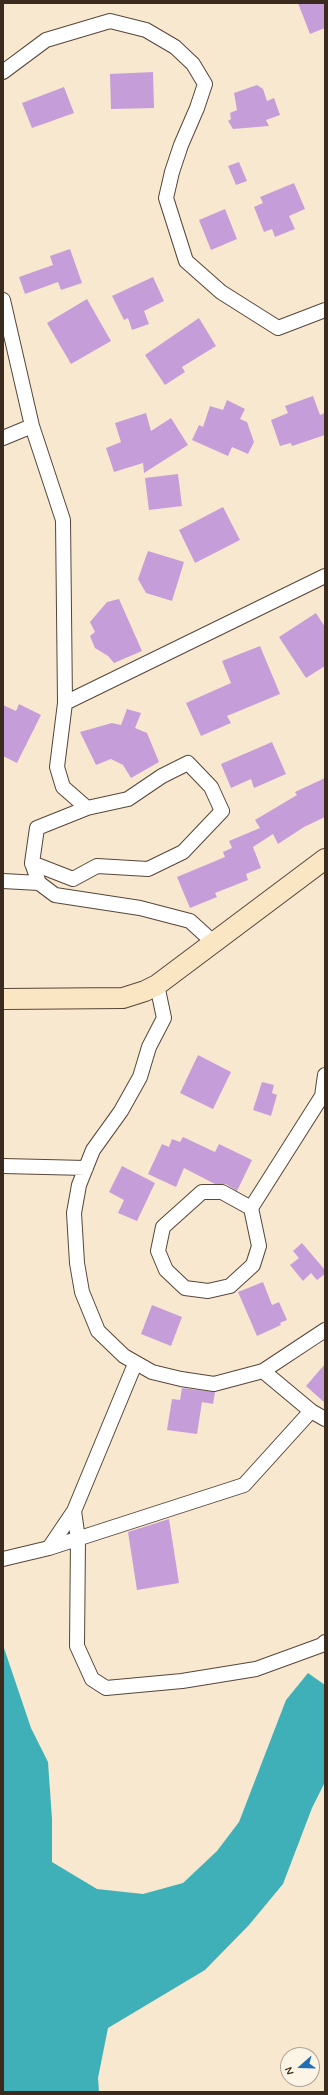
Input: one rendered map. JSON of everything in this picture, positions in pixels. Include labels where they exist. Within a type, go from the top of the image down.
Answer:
[{"type":"street","points":[[3,72],[46,40],[110,21],[146,30],[175,47],[193,64],[205,84],[197,108],[181,145],[172,172],[166,198],[186,261],[221,292],[278,328],[325,310]]},
{"type":"street","points":[[3,300],[32,426],[63,520],[65,703],[57,767],[63,787],[87,808]]},
{"type":"street","points":[[3,438],[32,426]]},
{"type":"street","points":[[65,703],[325,576]]},
{"type":"street","points":[[32,863],[73,879],[97,866],[148,869],[183,852],[222,811],[211,787],[188,763],[162,776],[128,799],[87,808],[37,828],[32,863],[39,883]]},
{"type":"street","points":[[3,999],[123,998],[157,985],[325,859]]},
{"type":"street","points":[[3,881],[39,883],[55,895],[140,908],[190,921],[213,942]]},
{"type":"street","points":[[157,985],[164,1018],[149,1047],[140,1077],[121,1111],[93,1150],[79,1185],[74,1214],[77,1263],[82,1292],[98,1331],[124,1356],[135,1364],[152,1372],[214,1384],[263,1371],[325,1330]]},
{"type":"street","points":[[251,1208],[222,1192],[202,1192],[163,1227],[158,1251],[166,1270],[185,1288],[208,1291],[230,1286],[253,1265],[259,1246],[251,1208],[324,1097],[325,1075]]},
{"type":"street","points":[[3,1166],[86,1168]]},
{"type":"street","points":[[49,1548],[74,1511],[135,1364]]},
{"type":"street","points":[[263,1371],[311,1411],[325,1419]]},
{"type":"street","points":[[3,1559],[49,1548],[244,1485],[311,1411]]},
{"type":"street","points":[[74,1511],[78,1539],[77,1646],[92,1679],[106,1688],[182,1681],[256,1669],[322,1645],[325,1642]]},
{"type":"water","points":[[3,1645],[31,1728],[48,1762],[52,1819],[52,1862],[97,1889],[143,1894],[183,1883],[217,1851],[239,1822],[286,1700],[308,1673],[325,1685],[325,1782],[312,1808],[283,1884],[249,1925],[205,1970],[108,2028],[98,2078],[99,2092],[3,2092]]},
{"type":"building","points":[[298,3],[325,3],[325,28],[310,34]]},
{"type":"building","points":[[153,72],[154,108],[111,109],[110,74]]},
{"type":"building","points":[[257,85],[263,89],[267,101],[274,98],[280,115],[266,120],[269,126],[233,129],[228,121],[231,119],[230,113],[237,110],[234,93]]},
{"type":"building","points":[[64,87],[74,113],[32,128],[22,103]]},
{"type":"building","points":[[239,162],[247,181],[236,185],[228,166]]},
{"type":"building","points":[[294,183],[305,209],[289,216],[295,229],[275,237],[272,229],[264,232],[254,207],[263,203],[260,197]]},
{"type":"building","points":[[225,209],[237,239],[211,250],[199,220]]},
{"type":"building","points":[[70,249],[82,283],[61,290],[58,282],[25,294],[19,277],[53,265],[50,256]]},
{"type":"building","points":[[153,277],[164,301],[144,311],[149,324],[132,330],[128,318],[124,320],[112,296]]},
{"type":"building","points":[[87,299],[111,341],[71,364],[47,323]]},
{"type":"building","points":[[199,318],[216,346],[182,367],[185,372],[165,385],[145,355]]},
{"type":"building","points":[[313,396],[320,415],[325,413],[325,435],[292,446],[291,443],[280,446],[271,420],[288,413],[285,406]]},
{"type":"building","points":[[227,400],[245,409],[240,419],[247,422],[254,442],[248,454],[232,447],[228,456],[192,440],[199,425],[203,427],[210,406],[223,410]]},
{"type":"building","points":[[146,413],[151,431],[171,418],[188,445],[144,473],[143,463],[114,472],[106,448],[121,442],[115,423]]},
{"type":"building","points":[[178,474],[182,506],[149,510],[145,478]]},
{"type":"building","points":[[223,507],[240,540],[195,563],[179,530]]},
{"type":"building","points":[[148,551],[184,562],[172,601],[146,593],[138,579]]},
{"type":"building","points":[[119,599],[142,651],[114,663],[108,656],[95,648],[90,636],[95,632],[90,622],[107,602]]},
{"type":"building","points":[[316,613],[325,627],[325,666],[306,678],[279,637]]},
{"type":"building","points":[[260,646],[280,694],[227,716],[231,723],[201,736],[186,703],[231,683],[222,661]]},
{"type":"building","points":[[19,704],[41,715],[17,763],[3,756],[3,705],[16,711]]},
{"type":"building","points":[[127,709],[141,713],[135,728],[147,733],[159,762],[131,778],[123,765],[111,759],[96,765],[80,732],[112,723],[121,725]]},
{"type":"building","points":[[272,742],[286,774],[254,788],[251,779],[231,788],[221,764]]},
{"type":"building","points":[[325,778],[325,817],[304,827],[278,844],[273,834],[253,847],[261,868],[246,874],[248,880],[215,893],[217,897],[190,908],[177,877],[225,857],[223,852],[232,848],[229,841],[260,828],[255,820],[297,795],[295,792]]},
{"type":"building","points":[[198,1055],[231,1072],[213,1109],[180,1093]]},
{"type":"building","points":[[262,1082],[274,1085],[272,1093],[277,1095],[271,1116],[253,1110]]},
{"type":"building","points":[[183,1137],[215,1152],[219,1144],[252,1160],[237,1191],[226,1184],[215,1184],[184,1168],[176,1187],[148,1174],[162,1144],[169,1147],[172,1139],[180,1142]]},
{"type":"building","points":[[122,1166],[155,1183],[137,1221],[118,1213],[124,1200],[109,1192]]},
{"type":"building","points":[[302,1243],[325,1270],[325,1274],[317,1280],[311,1273],[303,1281],[290,1265],[299,1258],[293,1251]]},
{"type":"building","points":[[263,1282],[272,1305],[279,1302],[287,1320],[280,1323],[281,1325],[257,1336],[238,1292]]},
{"type":"building","points":[[152,1305],[182,1317],[171,1346],[141,1334]]},
{"type":"building","points":[[325,1364],[325,1403],[306,1386]]},
{"type":"building","points":[[182,1388],[215,1392],[213,1404],[202,1402],[197,1434],[167,1430],[172,1399],[180,1400]]},
{"type":"building","points":[[169,1519],[179,1583],[137,1590],[128,1532]]}]
